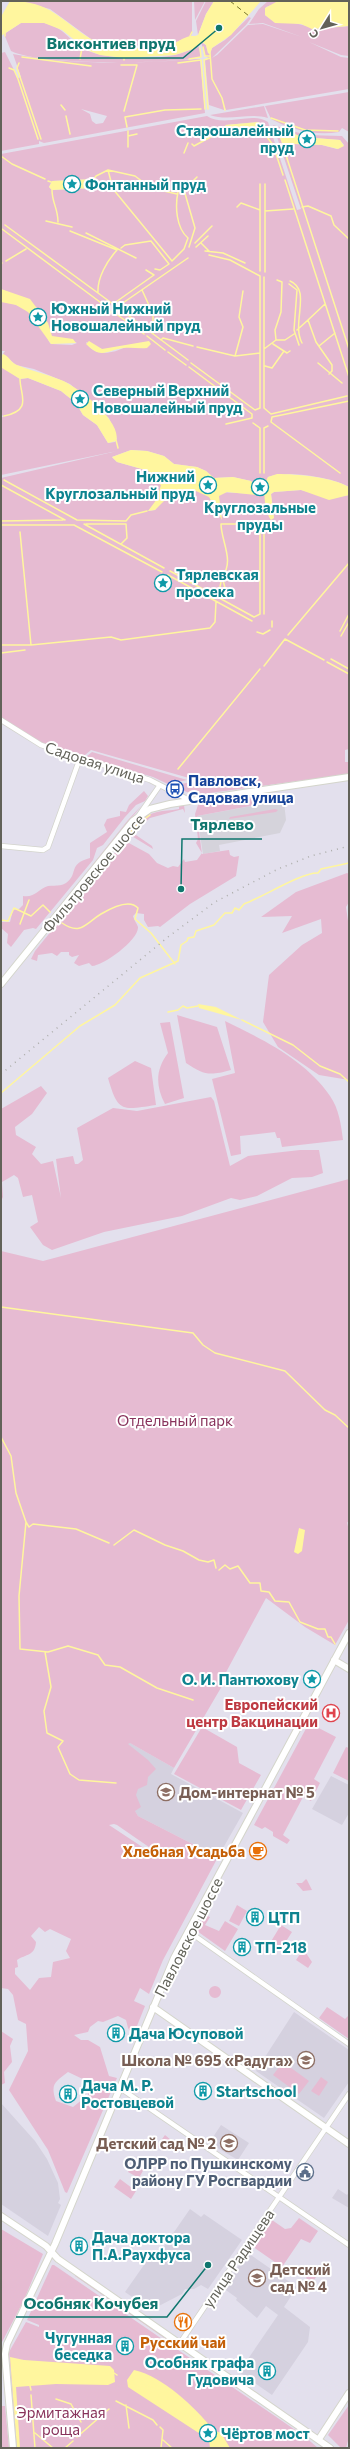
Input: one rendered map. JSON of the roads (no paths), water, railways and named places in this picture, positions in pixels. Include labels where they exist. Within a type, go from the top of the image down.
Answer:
[{"type":"main road","name":"Фильтровское шоссе","points":[[1,984],[136,818],[156,807],[349,777]]},
{"type":"main road","name":"Павловское шоссе","points":[[52,2252],[153,2007],[188,1931],[349,1633]]},
{"type":"main road","points":[[334,1660],[349,1669]]},
{"type":"main road","points":[[153,2007],[349,2144]]},
{"type":"main road","points":[[1,2216],[52,2252],[58,2259],[180,2342],[330,2448]]},
{"type":"main road","points":[[13,2448],[5,2354],[9,2340],[52,2252]]},
{"type":"main road","points":[[319,2439],[349,2393]]},
{"type":"street","name":"Садовая улица","points":[[1,720],[35,743],[160,785],[191,801]]},
{"type":"street","points":[[1,846],[42,850],[49,845],[80,758]]},
{"type":"street","points":[[136,818],[160,785]]},
{"type":"street","points":[[188,1931],[349,2044]]},
{"type":"street","points":[[120,2088],[349,2245]]},
{"type":"street","name":"улица Радищева","points":[[180,2342],[349,2094]]},
{"type":"street","points":[[1,2385],[8,2387]]},
{"type":"waterway","points":[[190,36],[192,32]]},
{"type":"waterway","points":[[203,47],[205,56],[210,56]]},
{"type":"waterway","points":[[80,59],[82,48]]},
{"type":"waterway","points":[[189,59],[201,57],[200,48]]},
{"type":"waterway","points":[[210,53],[212,79],[222,98],[225,110]]},
{"type":"waterway","points":[[22,57],[91,66]]},
{"type":"waterway","points":[[208,109],[204,60],[210,58]]},
{"type":"waterway","points":[[178,63],[201,60],[205,109]]},
{"type":"waterway","points":[[19,63],[17,68],[41,139]]},
{"type":"waterway","points":[[121,65],[137,65],[124,111]]},
{"type":"waterway","points":[[9,68],[14,70],[18,79],[38,139]]},
{"type":"waterway","points":[[61,105],[65,110]]},
{"type":"waterway","points":[[127,127],[125,117],[165,110],[201,109]]},
{"type":"waterway","points":[[66,116],[70,134]]},
{"type":"waterway","points":[[271,118],[305,130],[338,131]]},
{"type":"waterway","points":[[192,144],[194,146],[227,128]]},
{"type":"waterway","points":[[128,131],[128,147]]},
{"type":"waterway","points":[[128,136],[137,134]]},
{"type":"waterway","points":[[267,137],[273,145],[283,175]]},
{"type":"waterway","points":[[184,153],[188,143]]},
{"type":"waterway","points":[[283,146],[349,349]]},
{"type":"waterway","points":[[1,156],[12,164],[45,179]]},
{"type":"waterway","points":[[108,170],[113,189],[172,261],[184,249],[188,238],[181,229],[177,216],[178,192]]},
{"type":"waterway","points":[[94,179],[96,176],[108,170],[135,176],[151,188],[177,194]]},
{"type":"waterway","points":[[181,191],[184,190],[197,177]]},
{"type":"waterway","points":[[285,180],[349,377]]},
{"type":"waterway","points":[[260,184],[260,271]]},
{"type":"waterway","points":[[265,184],[265,272]]},
{"type":"waterway","points":[[94,187],[113,189]]},
{"type":"waterway","points":[[52,190],[58,222]]},
{"type":"waterway","points":[[184,190],[195,228],[189,247]]},
{"type":"waterway","points":[[237,207],[241,203],[260,210]]},
{"type":"waterway","points":[[302,207],[308,206],[331,216],[334,225],[349,239]]},
{"type":"waterway","points":[[265,211],[293,209]]},
{"type":"waterway","points":[[46,221],[72,227]]},
{"type":"waterway","points":[[5,225],[113,304],[154,275],[146,270]]},
{"type":"waterway","points":[[195,243],[212,226]]},
{"type":"waterway","points":[[2,229],[108,308],[104,312]]},
{"type":"waterway","points":[[70,231],[117,250],[103,270],[99,282],[98,293]]},
{"type":"waterway","points":[[86,233],[136,258]]},
{"type":"waterway","points":[[196,247],[208,236]]},
{"type":"waterway","points":[[121,248],[125,245],[151,241],[169,264],[160,270],[155,269]]},
{"type":"waterway","points":[[201,243],[209,251]]},
{"type":"waterway","points":[[6,261],[26,249]]},
{"type":"waterway","points":[[205,251],[223,253],[245,263]]},
{"type":"waterway","points":[[191,363],[255,410],[260,408],[260,276],[230,260],[209,255]]},
{"type":"waterway","points":[[188,258],[117,307],[188,360]]},
{"type":"waterway","points":[[264,277],[264,408],[271,414],[347,396]]},
{"type":"waterway","points":[[276,340],[275,330],[281,312],[282,282],[277,280]]},
{"type":"waterway","points":[[290,281],[296,285],[300,292],[299,335],[302,343]]},
{"type":"waterway","points":[[289,284],[297,290],[294,330],[299,345]]},
{"type":"waterway","points":[[142,290],[153,314],[153,334]]},
{"type":"waterway","points":[[235,356],[243,327],[239,317],[243,291]]},
{"type":"waterway","points":[[308,320],[325,304]]},
{"type":"waterway","points":[[108,315],[112,311],[144,334]]},
{"type":"waterway","points":[[297,330],[308,320],[316,342],[332,365],[332,371],[329,374]]},
{"type":"waterway","points":[[319,346],[335,333]]},
{"type":"waterway","points":[[264,349],[276,340],[285,340],[294,334]]},
{"type":"waterway","points":[[147,336],[165,350]]},
{"type":"waterway","points":[[161,340],[163,338],[193,346]]},
{"type":"waterway","points":[[273,344],[287,353],[290,351]]},
{"type":"waterway","points":[[197,347],[235,356],[260,353]]},
{"type":"waterway","points":[[265,366],[272,368],[284,351]]},
{"type":"waterway","points":[[168,352],[186,365]]},
{"type":"waterway","points":[[318,363],[342,383]]},
{"type":"waterway","points":[[189,367],[252,414],[252,418],[226,424]]},
{"type":"waterway","points":[[4,416],[19,410],[22,406],[23,396],[20,379]]},
{"type":"waterway","points":[[340,473],[271,422],[272,417],[349,401]]},
{"type":"waterway","points":[[253,423],[260,428],[260,473]]},
{"type":"waterway","points":[[264,473],[264,428],[268,426]]},
{"type":"waterway","points":[[116,440],[118,448]]},
{"type":"waterway","points":[[4,480],[77,520],[126,521],[131,515],[147,511]]},
{"type":"waterway","points":[[1,485],[65,520]]},
{"type":"waterway","points":[[1,521],[63,520]]},
{"type":"waterway","points":[[84,524],[164,568]]},
{"type":"waterway","points":[[86,524],[126,524],[127,538],[121,544]]},
{"type":"waterway","points":[[170,571],[254,617],[260,614],[260,524],[221,524],[227,558],[226,571],[222,577],[228,598]]},
{"type":"waterway","points":[[264,614],[264,524],[274,524]]},
{"type":"waterway","points":[[1,525],[74,525],[162,572]]},
{"type":"waterway","points":[[20,532],[31,645]]},
{"type":"waterway","points":[[288,635],[349,563]]},
{"type":"waterway","points":[[168,575],[252,621]]},
{"type":"waterway","points":[[218,597],[222,577]]},
{"type":"waterway","points":[[1,645],[31,645],[111,637],[121,640],[210,628],[215,622],[216,602]]},
{"type":"waterway","points":[[340,631],[349,614]]},
{"type":"waterway","points":[[272,621],[272,627]]},
{"type":"waterway","points":[[341,636],[349,622]]},
{"type":"waterway","points":[[257,632],[263,634],[270,630]]},
{"type":"waterway","points":[[264,666],[285,639],[324,660]]},
{"type":"waterway","points":[[1,653],[25,650]]},
{"type":"waterway","points":[[331,659],[349,669]]},
{"type":"waterway","points":[[327,662],[349,674]]},
{"type":"waterway","points":[[178,769],[260,669]]},
{"type":"waterway","points":[[131,832],[139,823],[150,815]]},
{"type":"waterway","points":[[1,1093],[80,1026],[115,1005],[140,978],[178,961],[181,945],[187,941],[188,938],[194,937],[196,931],[214,925],[225,913],[232,913],[235,908],[239,910],[244,904],[302,876],[318,873],[321,869],[349,863]]},
{"type":"waterway","points":[[20,924],[29,900]]},
{"type":"waterway","points":[[62,923],[69,927],[79,928],[115,907],[125,904],[134,905],[138,908],[135,919],[151,933],[175,964]]},
{"type":"waterway","points":[[1,920],[8,921],[14,908],[31,916],[43,905],[50,912]]},
{"type":"waterway","points":[[168,1012],[178,1010],[183,1006],[187,1008],[198,1006]]},
{"type":"waterway","points":[[242,1020],[293,1045],[320,1066],[340,1074],[349,1082]]},
{"type":"waterway","points":[[1,1307],[193,1333],[203,1345],[215,1353],[285,1371],[325,1410],[335,1415],[349,1428]]},
{"type":"waterway","points":[[1,1437],[11,1456],[16,1493],[26,1522],[19,1596],[20,1649],[48,1652],[68,1646],[98,1655],[105,1665],[120,1667],[157,1688],[193,1700]]},
{"type":"waterway","points":[[26,1522],[29,1527],[33,1524],[76,1529],[109,1543]]},
{"type":"waterway","points":[[114,1545],[134,1530],[165,1545],[183,1551],[199,1560],[208,1562],[214,1560],[216,1568]]},
{"type":"waterway","points":[[219,1570],[225,1565],[230,1569],[238,1566],[250,1583],[260,1583],[261,1591],[269,1592],[275,1601],[289,1602],[300,1622],[318,1629],[325,1629],[328,1637],[331,1637],[335,1644]]},
{"type":"waterway","points":[[45,1652],[51,1687],[44,1711],[47,1733],[63,1741],[58,1747],[70,1774],[79,1780],[116,1783]]},
{"type":"waterway","points":[[30,2386],[31,2390]]},
{"type":"waterway","points":[[31,2395],[35,2448]]},
{"type":"waterway","points":[[56,2399],[71,2404],[81,2422]]},
{"type":"waterway","points":[[116,2401],[153,2420],[157,2425]]},
{"type":"waterway","points":[[126,2405],[129,2428]]},
{"type":"waterway","points":[[77,2437],[109,2409]]},
{"type":"waterway","points":[[160,2427],[163,2430],[161,2448]]},
{"type":"waterway","points":[[35,2433],[53,2448]]},
{"type":"waterway","points":[[163,2440],[172,2448]]},
{"type":"waterway","points":[[65,2448],[73,2441]]},
{"type":"railway","points":[[1,1074],[168,937],[215,902],[278,869],[311,856],[349,846]]},
{"type":"place","name":"Висконтиев пруд","points":[[219,28]]},
{"type":"place","name":"Старошалейный пруд","points":[[307,139]]},
{"type":"place","name":"Фонтанный пруд","points":[[72,184]]},
{"type":"place","name":"Южный Нижний Новошалейный пруд","points":[[38,317]]},
{"type":"place","name":"Северный Верхний Новошалейный пруд","points":[[80,399]]},
{"type":"place","name":"Нижний Круглозальный пруд","points":[[208,485]]},
{"type":"place","name":"Круглозальные пруды","points":[[260,487]]},
{"type":"place","name":"Тярлевская просека","points":[[163,583]]},
{"type":"place","name":"Павловск, Садовая улица","points":[[175,789]]},
{"type":"place","name":"Тярлево","points":[[181,889]]},
{"type":"place","name":"О. И. Пантюхову","points":[[312,1679]]},
{"type":"place","name":"Европейский центр Вакцинации","points":[[331,1713]]},
{"type":"place","name":"Дом-интернат № 5","points":[[166,1792]]},
{"type":"place","name":"Хлебная Усадьба","points":[[258,1851]]},
{"type":"place","name":"ЦТП","points":[[255,1917]]},
{"type":"place","name":"ТП-218","points":[[242,1947]]},
{"type":"place","name":"Дача Юсуповой","points":[[116,2033]]},
{"type":"place","name":"Школа № 695 «Радуга»","points":[[306,2060]]},
{"type":"place","name":"Startschool","points":[[203,2091]]},
{"type":"place","name":"Дача М. Р. Ростовцевой","points":[[68,2094]]},
{"type":"place","name":"Детский сад № 2","points":[[229,2143]]},
{"type":"place","name":"ОЛРР по Пушкинскому району ГУ Росгвардии","points":[[305,2172]]},
{"type":"place","name":"Дача доктора П.А.Раухфуса","points":[[79,2246]]},
{"type":"place","name":"Особняк Кочубея","points":[[208,2265]]},
{"type":"place","name":"Детский сад № 4","points":[[257,2278]]},
{"type":"place","name":"Русский чай","points":[[183,2322]]},
{"type":"place","name":"Чугунная беседка","points":[[125,2346]]},
{"type":"place","name":"Особняк графа Гудовича","points":[[267,2371]]},
{"type":"place","name":"Чёртов мост","points":[[208,2433]]},
{"type":"park label","name":"Отдельный парк","points":[[175,1420]]},
{"type":"park label","name":"Эрмитажная роща","points":[[61,2420]]}]
